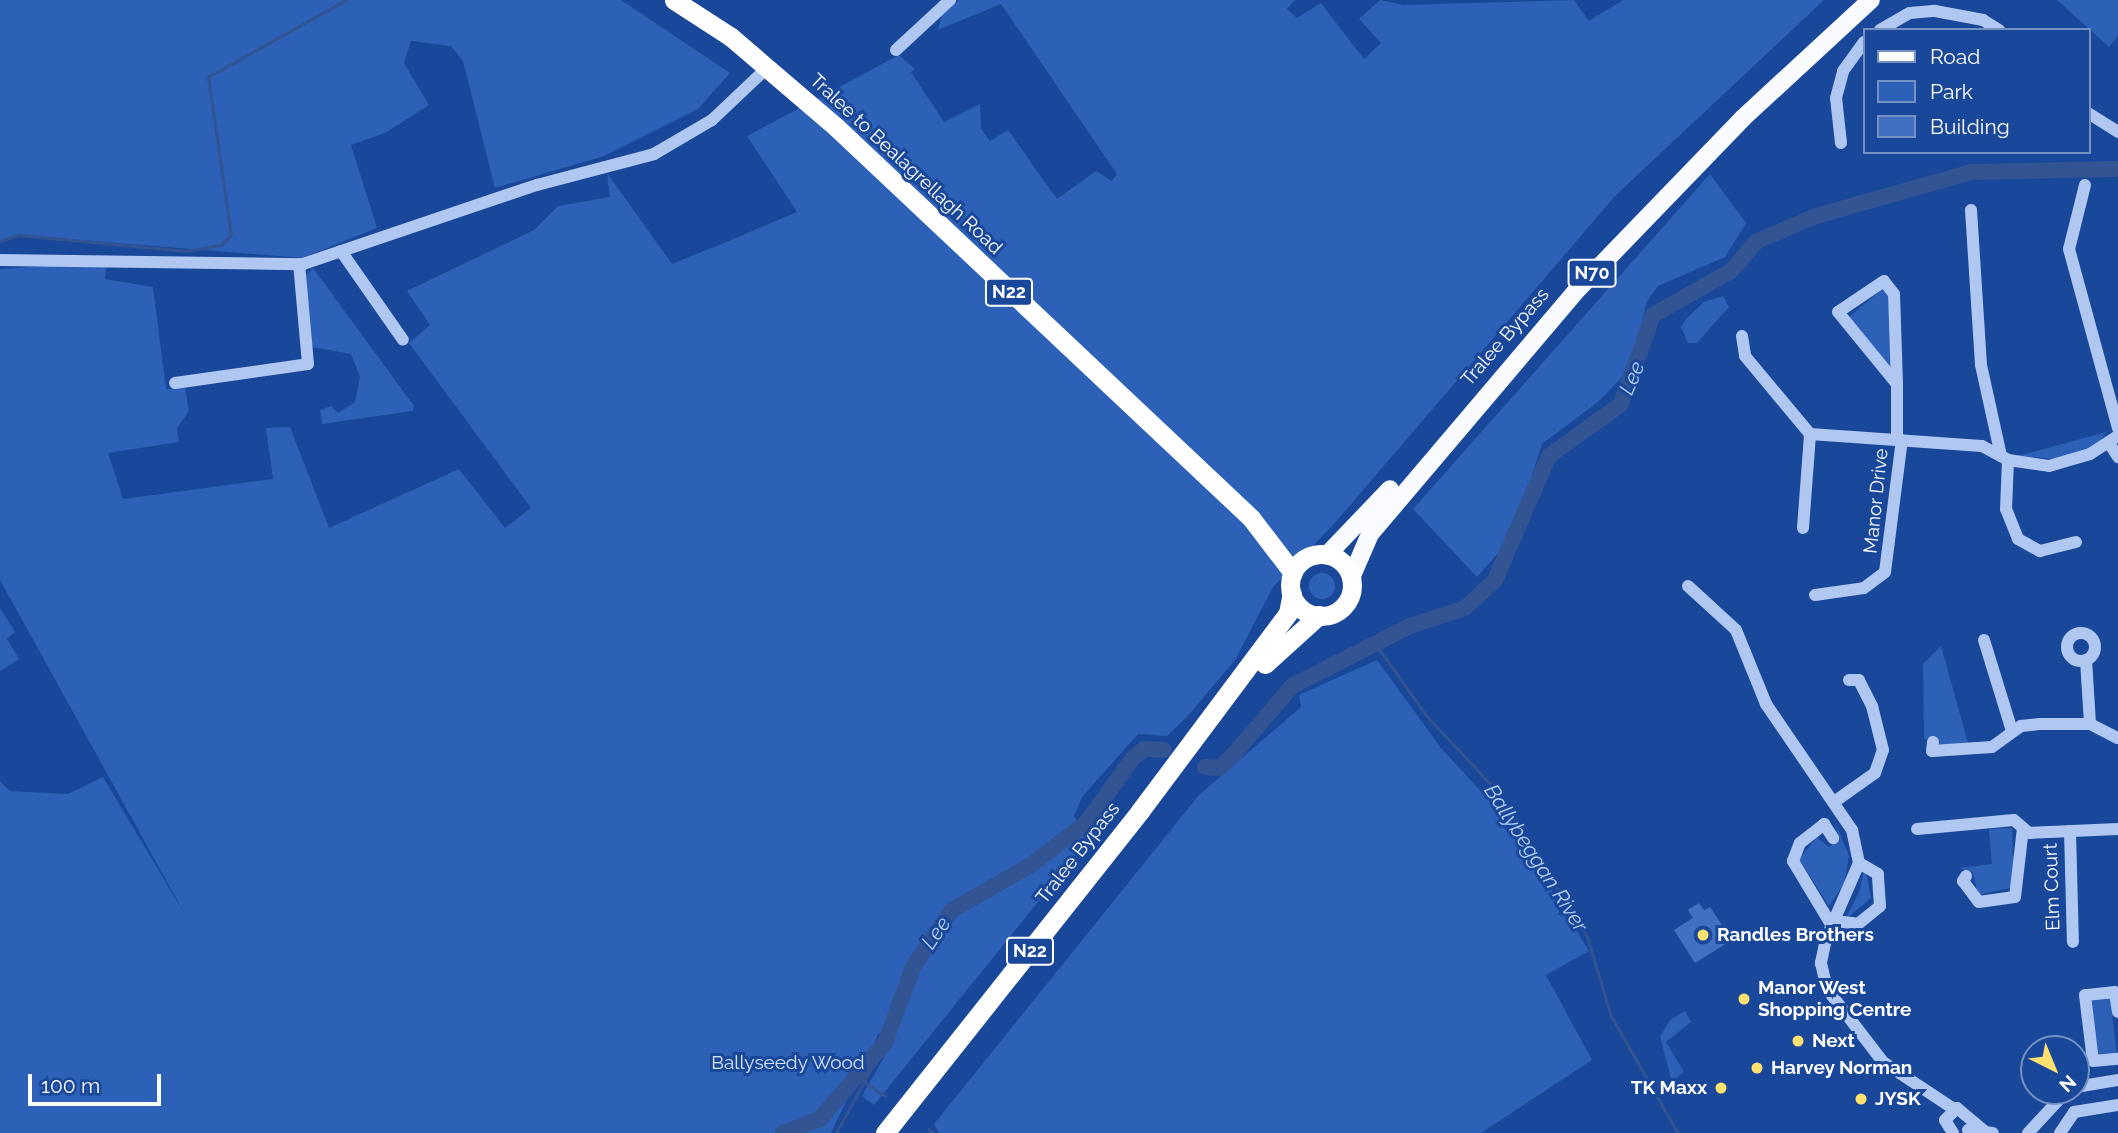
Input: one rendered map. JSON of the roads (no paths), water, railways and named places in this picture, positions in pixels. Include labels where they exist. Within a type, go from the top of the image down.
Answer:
[{"type":"highway","name":"Tralee to Bealagrellagh Road","points":[[674,0],[768,67],[1251,518],[1293,573]]},
{"type":"highway","name":"Tralee to Bealagrellagh Road","points":[[1251,518],[1318,556]]},
{"type":"highway","points":[[1293,573],[1318,556]]},
{"type":"highway","name":"N22","points":[[1318,556],[1351,578],[1346,604],[1319,615]]},
{"type":"highway","name":"N22","points":[[1292,593],[1293,573]]},
{"type":"highway","points":[[1292,593],[1302,609],[1319,615]]},
{"type":"highway","name":"Tralee Bypass","points":[[898,1133],[1193,747],[1288,613],[1292,593]]},
{"type":"highway","name":"Tralee Bypass","points":[[1193,747],[1277,650],[1319,615]]},
{"type":"highway","name":"Tralee Bypass","points":[[885,1133],[1176,770]]},
{"type":"main road","name":"Tralee Bypass","points":[[1318,556],[1647,198],[1853,0]]},
{"type":"main road","name":"Tralee Bypass","points":[[1351,578],[1370,534],[1575,292],[1743,118],[1871,0]]},
{"type":"street","points":[[896,50],[950,0]]},
{"type":"street","points":[[1884,28],[1910,13],[1936,11],[1992,28]]},
{"type":"street","points":[[1841,143],[1836,98],[1843,71],[1862,45]]},
{"type":"street","points":[[0,260],[299,264],[537,185],[654,154],[712,120],[768,67]]},
{"type":"street","points":[[2090,114],[2118,132]]},
{"type":"street","points":[[2085,185],[2069,249],[2118,428]]},
{"type":"street","points":[[1971,210],[1980,365],[2004,458],[2006,509],[2018,539],[2040,551],[2076,542]]},
{"type":"street","points":[[341,251],[403,340]]},
{"type":"street","points":[[175,383],[308,364],[299,264]]},
{"type":"street","name":"Manor Drive","points":[[1815,595],[1864,589],[1885,572],[1899,440],[1895,294],[1884,281],[1838,312],[1897,384]]},
{"type":"street","points":[[1742,336],[1745,356],[1810,434],[1803,528]]},
{"type":"street","points":[[1810,434],[1982,446],[2004,458],[2049,466],[2113,440],[2118,457]]},
{"type":"street","points":[[1688,586],[1735,630],[1766,704],[1852,830],[1859,863],[1833,923],[1821,963],[1827,989],[1883,1062],[1950,1115],[1953,1133]]},
{"type":"street","points":[[1984,640],[2012,732]]},
{"type":"street","points":[[2086,660],[2090,724]]},
{"type":"street","points":[[1834,802],[1875,773],[1883,750],[1872,706],[1859,680],[1849,680]]},
{"type":"street","points":[[1933,743],[1932,751],[1992,747],[2012,732],[2090,724],[2118,738]]},
{"type":"street","points":[[1917,829],[2014,820],[2023,828],[2070,831],[2118,829]]},
{"type":"street","points":[[1833,838],[1824,824],[1800,843],[1793,861],[1833,923]]},
{"type":"street","points":[[1966,876],[1963,881],[1979,902],[2015,898],[2023,828]]},
{"type":"street","name":"Elm Court","points":[[2070,831],[2073,942]]},
{"type":"street","points":[[1833,923],[1858,924],[1880,906],[1878,874],[1859,863]]},
{"type":"street","points":[[2118,1012],[2115,992],[2085,995],[2093,1061],[2118,1059]]},
{"type":"street","points":[[2090,1085],[2118,1080]]},
{"type":"street","points":[[2028,1133],[2054,1105]]},
{"type":"street","points":[[2060,1133],[2074,1112],[2118,1105]]},
{"type":"street","points":[[1950,1115],[1965,1110],[1968,1128],[1989,1132]]},
{"type":"waterway","points":[[0,241],[18,235],[187,251],[221,245],[231,235],[208,77],[346,0]]},
{"type":"waterway","name":"Lee","points":[[1205,767],[1219,768],[1292,686],[1410,626],[1465,608],[1495,580],[1549,456],[1621,404],[1653,315],[1731,271],[1757,241],[1816,216],[1971,172],[2118,169]]},
{"type":"waterway","name":"Ballybeggan River","points":[[1375,643],[1427,716],[1501,795],[1588,938],[1611,1015],[1678,1133]]},
{"type":"waterway","name":"Lee","points":[[783,1133],[820,1119],[885,1043],[913,967],[952,910],[1031,865],[1087,822],[1133,758],[1144,749],[1164,750]]},
{"type":"waterway","points":[[836,1133],[885,1043]]},
{"type":"waterway","points":[[863,1081],[885,1096]]},
{"type":"waterway","points":[[929,1129],[933,1133]]},
{"type":"place","name":"Randles Brothers","points":[[1703,935]]},
{"type":"place","name":"Manor West Shopping Centre","points":[[1744,999]]},
{"type":"place","name":"Next","points":[[1798,1041]]},
{"type":"place","name":"Harvey Norman","points":[[1757,1068]]},
{"type":"place","name":"TK Maxx","points":[[1721,1088]]},
{"type":"place","name":"JYSK","points":[[1861,1099]]},
{"type":"park label","name":"Ballyseedy Wood","points":[[788,1063]]}]
